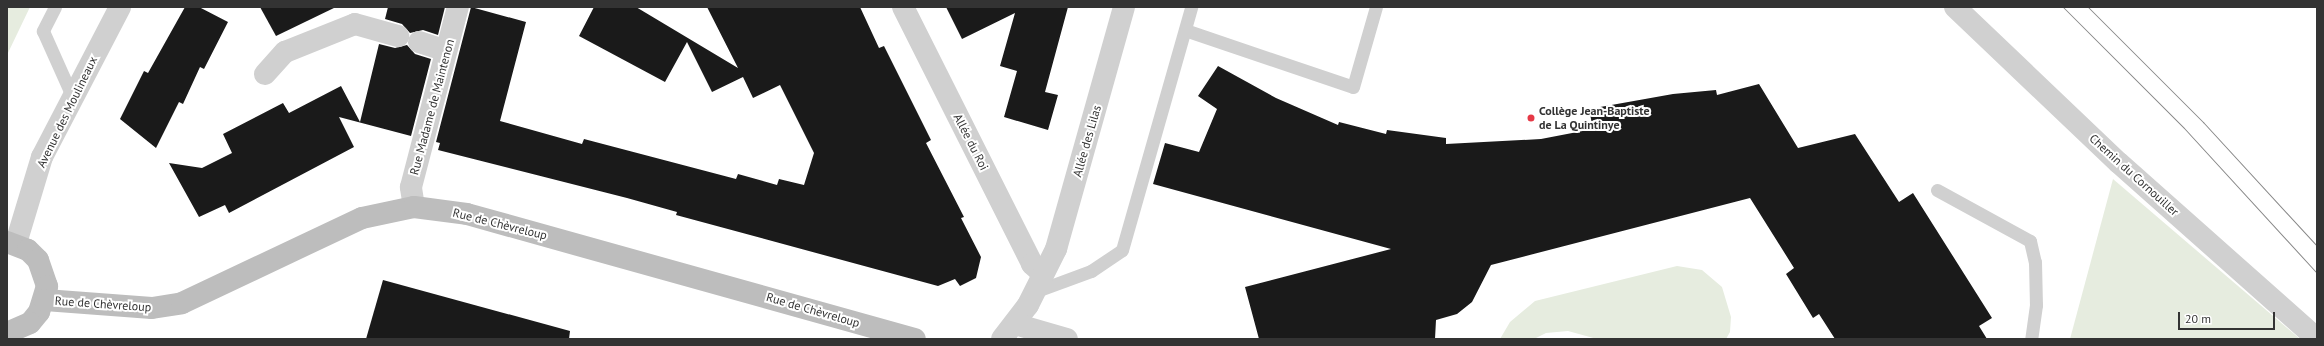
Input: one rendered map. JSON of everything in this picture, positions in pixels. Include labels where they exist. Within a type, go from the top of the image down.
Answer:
[{"type":"street","name":"Avenue des Moulineaux","points":[[11,242],[42,157],[120,7]]},
{"type":"street","name":"Rue Madame de Maintenon","points":[[414,207],[411,187],[458,7]]},
{"type":"street","name":"Allée du Roi","points":[[903,7],[1032,264],[1039,283]]},
{"type":"street","name":"Allée des Lilas","points":[[1008,331],[1039,283],[1056,249],[1124,7]]},
{"type":"street","name":"Chemin du Cornouiller","points":[[1955,7],[2118,162],[2317,339]]},
{"type":"street","points":[[265,74],[285,52],[355,24],[398,36]]},
{"type":"street","points":[[419,42],[446,51]]},
{"type":"street","name":"Rue de Chèvreloup","points":[[45,300],[152,308],[182,303],[362,218],[414,207],[467,214],[915,339]]},
{"type":"street","points":[[7,333],[30,323],[45,300],[46,280],[38,260],[11,242]]},
{"type":"street","points":[[1008,331],[1068,339]]},
{"type":"lane","points":[[55,7],[43,31],[73,98]]},
{"type":"lane","points":[[1039,283],[1091,271],[1122,250],[1191,7]]},
{"type":"lane","points":[[1185,30],[1353,87],[1376,7]]},
{"type":"lane","points":[[1937,190],[2030,241],[2035,262],[2036,305],[2031,339]]},
{"type":"shaded area","points":[[7,7],[30,7],[7,55]]},
{"type":"shaded area","points":[[2113,179],[2300,339],[2070,339]]},
{"type":"shaded area","points":[[1677,266],[1702,270],[1722,287],[1731,317],[1730,332],[1726,339],[1597,339],[1568,331],[1546,333],[1534,339],[1500,339],[1510,322],[1535,301]]},
{"type":"building","points":[[185,7],[199,7],[228,22],[204,69],[200,67],[183,104],[179,102],[156,148],[120,119],[144,71],[148,73]]},
{"type":"building","points":[[260,7],[336,7],[276,36]]},
{"type":"building","points":[[388,7],[445,7],[438,35],[423,30],[410,33],[402,24],[385,19]]},
{"type":"building","points":[[471,7],[526,22],[500,121],[582,144],[584,139],[736,179],[738,174],[777,185],[779,179],[804,185],[814,153],[780,85],[753,98],[743,77],[712,92],[687,42],[665,82],[579,36],[594,7],[636,7],[738,68],[707,7],[860,7],[879,48],[884,46],[931,140],[926,143],[964,217],[961,218],[981,257],[976,278],[960,286],[955,279],[938,286],[676,215],[677,212],[627,198],[438,150],[440,143],[436,142]]},
{"type":"building","points":[[946,7],[1068,7],[1045,92],[1058,95],[1048,130],[1004,117],[1017,71],[1000,66],[1015,13],[962,39]]},
{"type":"building","points":[[379,44],[395,48],[407,45],[415,54],[431,59],[411,136],[339,117],[354,147],[229,213],[225,205],[199,217],[169,163],[202,168],[232,153],[223,134],[283,103],[289,113],[341,86],[360,122]]},
{"type":"building","points":[[1218,66],[1276,98],[1338,125],[1339,122],[1386,134],[1387,130],[1446,138],[1446,144],[1541,139],[1593,129],[1589,109],[1673,94],[1716,90],[1717,95],[1759,84],[1798,148],[1855,134],[1899,202],[1913,193],[1992,318],[1979,326],[1987,339],[1835,339],[1819,314],[1813,318],[1786,274],[1794,268],[1750,198],[1491,265],[1472,302],[1457,314],[1436,320],[1435,339],[1259,339],[1245,287],[1391,249],[1153,184],[1165,143],[1199,152],[1217,109],[1198,96]]},
{"type":"building","points":[[383,280],[570,331],[569,339],[366,339]]},
{"type":"tram line","points":[[2063,7],[2184,128],[2317,273]]},
{"type":"tram line","points":[[2088,7],[2203,122],[2317,246]]},
{"type":"place","name":"Collège Jean-Baptiste de La Quintinye","points":[[1531,118]]}]
